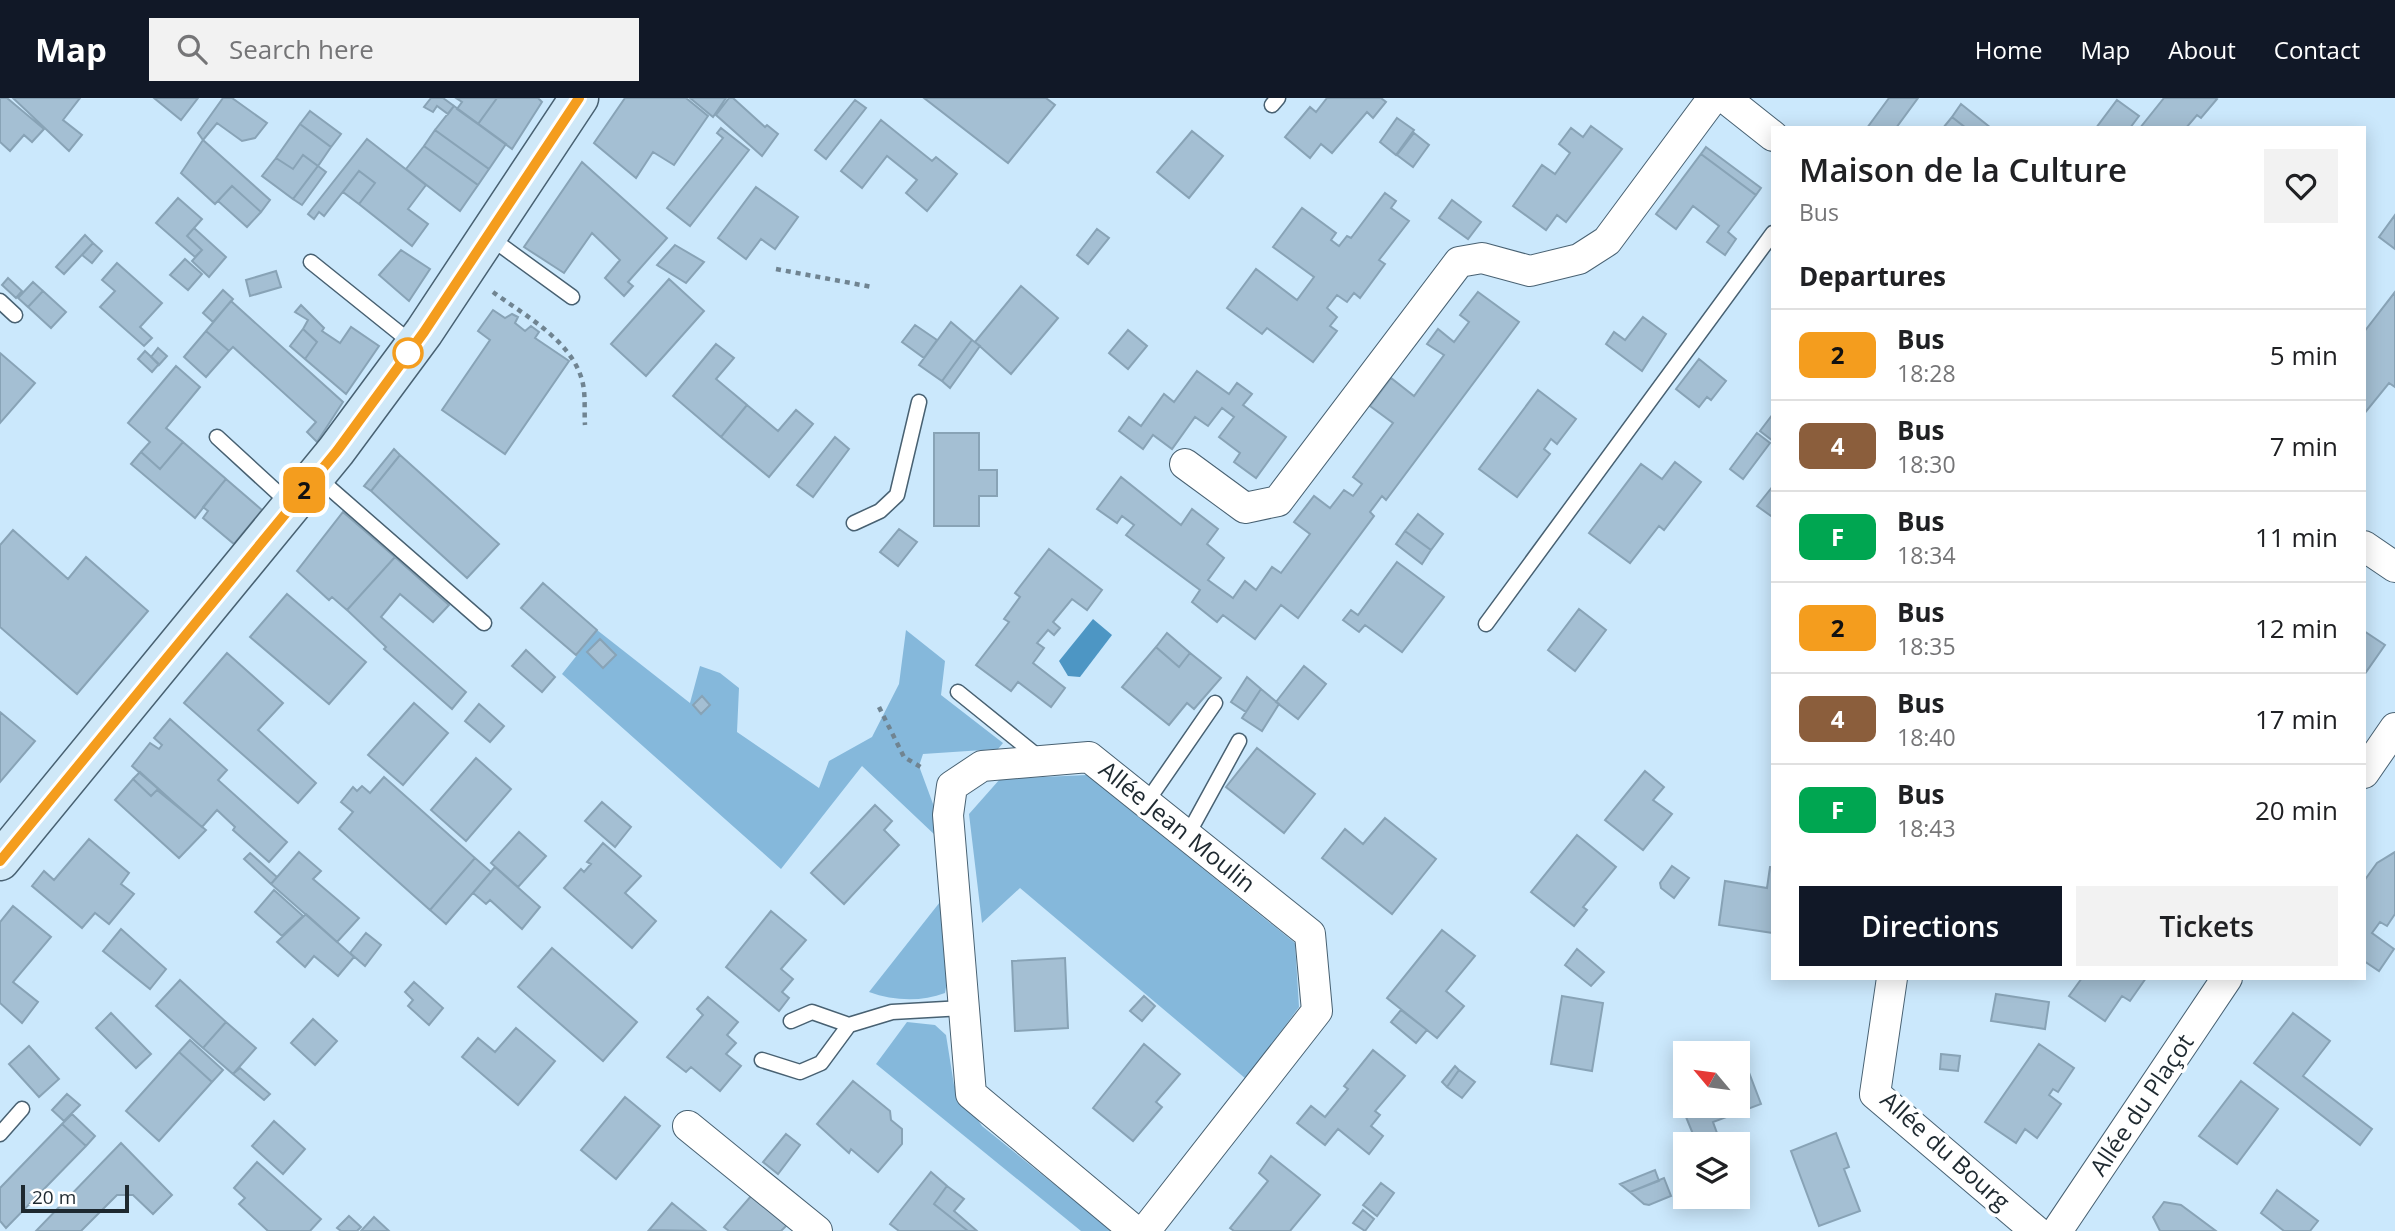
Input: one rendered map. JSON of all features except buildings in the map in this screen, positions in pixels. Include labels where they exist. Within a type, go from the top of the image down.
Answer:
[{"type":"main road","points":[[0,861],[316,476],[414,345],[570,105]]},
{"type":"street","points":[[1185,464],[1245,508],[1278,501],[1459,262],[1482,258],[1531,271],[1580,260],[1607,241],[1713,98]]},
{"type":"street","points":[[1725,98],[1771,134]]},
{"type":"street","points":[[2366,547],[2395,568]]},
{"type":"street","points":[[2366,770],[2395,728]]},
{"type":"street","name":"Allée Jean Moulin","points":[[952,786],[982,766],[1089,757],[1310,934],[1317,1011],[1145,1231]]},
{"type":"street","points":[[952,786],[948,815],[971,1094],[1135,1231]]},
{"type":"street","name":"Allée du Bourg","points":[[1892,980],[1875,1094],[2036,1231]]},
{"type":"street","name":"Allée du Plaçot","points":[[2057,1231],[2226,980]]},
{"type":"street","points":[[688,1126],[817,1231]]},
{"type":"lane","points":[[487,235],[572,298]]},
{"type":"lane","points":[[1486,624],[1771,236]]},
{"type":"lane","points":[[311,262],[414,345]]},
{"type":"lane","points":[[0,301],[15,315]]},
{"type":"lane","points":[[854,523],[880,511],[897,495],[919,402]]},
{"type":"lane","points":[[217,437],[292,506]]},
{"type":"lane","points":[[316,476],[484,623]]},
{"type":"lane","points":[[958,692],[1043,761]]},
{"type":"lane","points":[[1146,803],[1215,703]]},
{"type":"lane","points":[[1187,836],[1239,741]]},
{"type":"lane","points":[[791,1021],[812,1012],[849,1025],[892,1012],[964,1007]]},
{"type":"lane","points":[[762,1060],[800,1072],[821,1063],[849,1025]]},
{"type":"lane","points":[[0,1134],[22,1109]]},
{"type":"path","points":[[776,269],[872,287]]},
{"type":"path","points":[[464,271],[554,338],[572,359],[582,381],[585,425]]},
{"type":"path","points":[[879,707],[904,757],[952,786]]},
{"type":"shaded area","points":[[1093,619],[1112,635],[1080,677],[1068,676],[1059,661]]},
{"type":"shaded area","points":[[597,630],[690,703],[700,666],[720,673],[739,688],[737,732],[819,788],[829,761],[872,737],[899,684],[906,630],[945,661],[941,695],[1003,743],[998,749],[923,754],[919,766],[943,831],[936,836],[862,766],[781,869],[562,674]]},
{"type":"shaded area","points":[[1087,775],[1295,943],[1299,1007],[1246,1079],[1020,888],[982,923],[969,814],[1000,779]]},
{"type":"shaded area","points":[[940,902],[950,965],[945,993],[927,998],[907,999],[869,992]]},
{"type":"shaded area","points":[[907,1022],[935,1025],[946,1035],[954,1085],[982,1126],[1112,1231],[1081,1231],[876,1064]]},
{"type":"bus line","name":"2","points":[[0,861],[337,451],[424,332],[579,98]]}]
